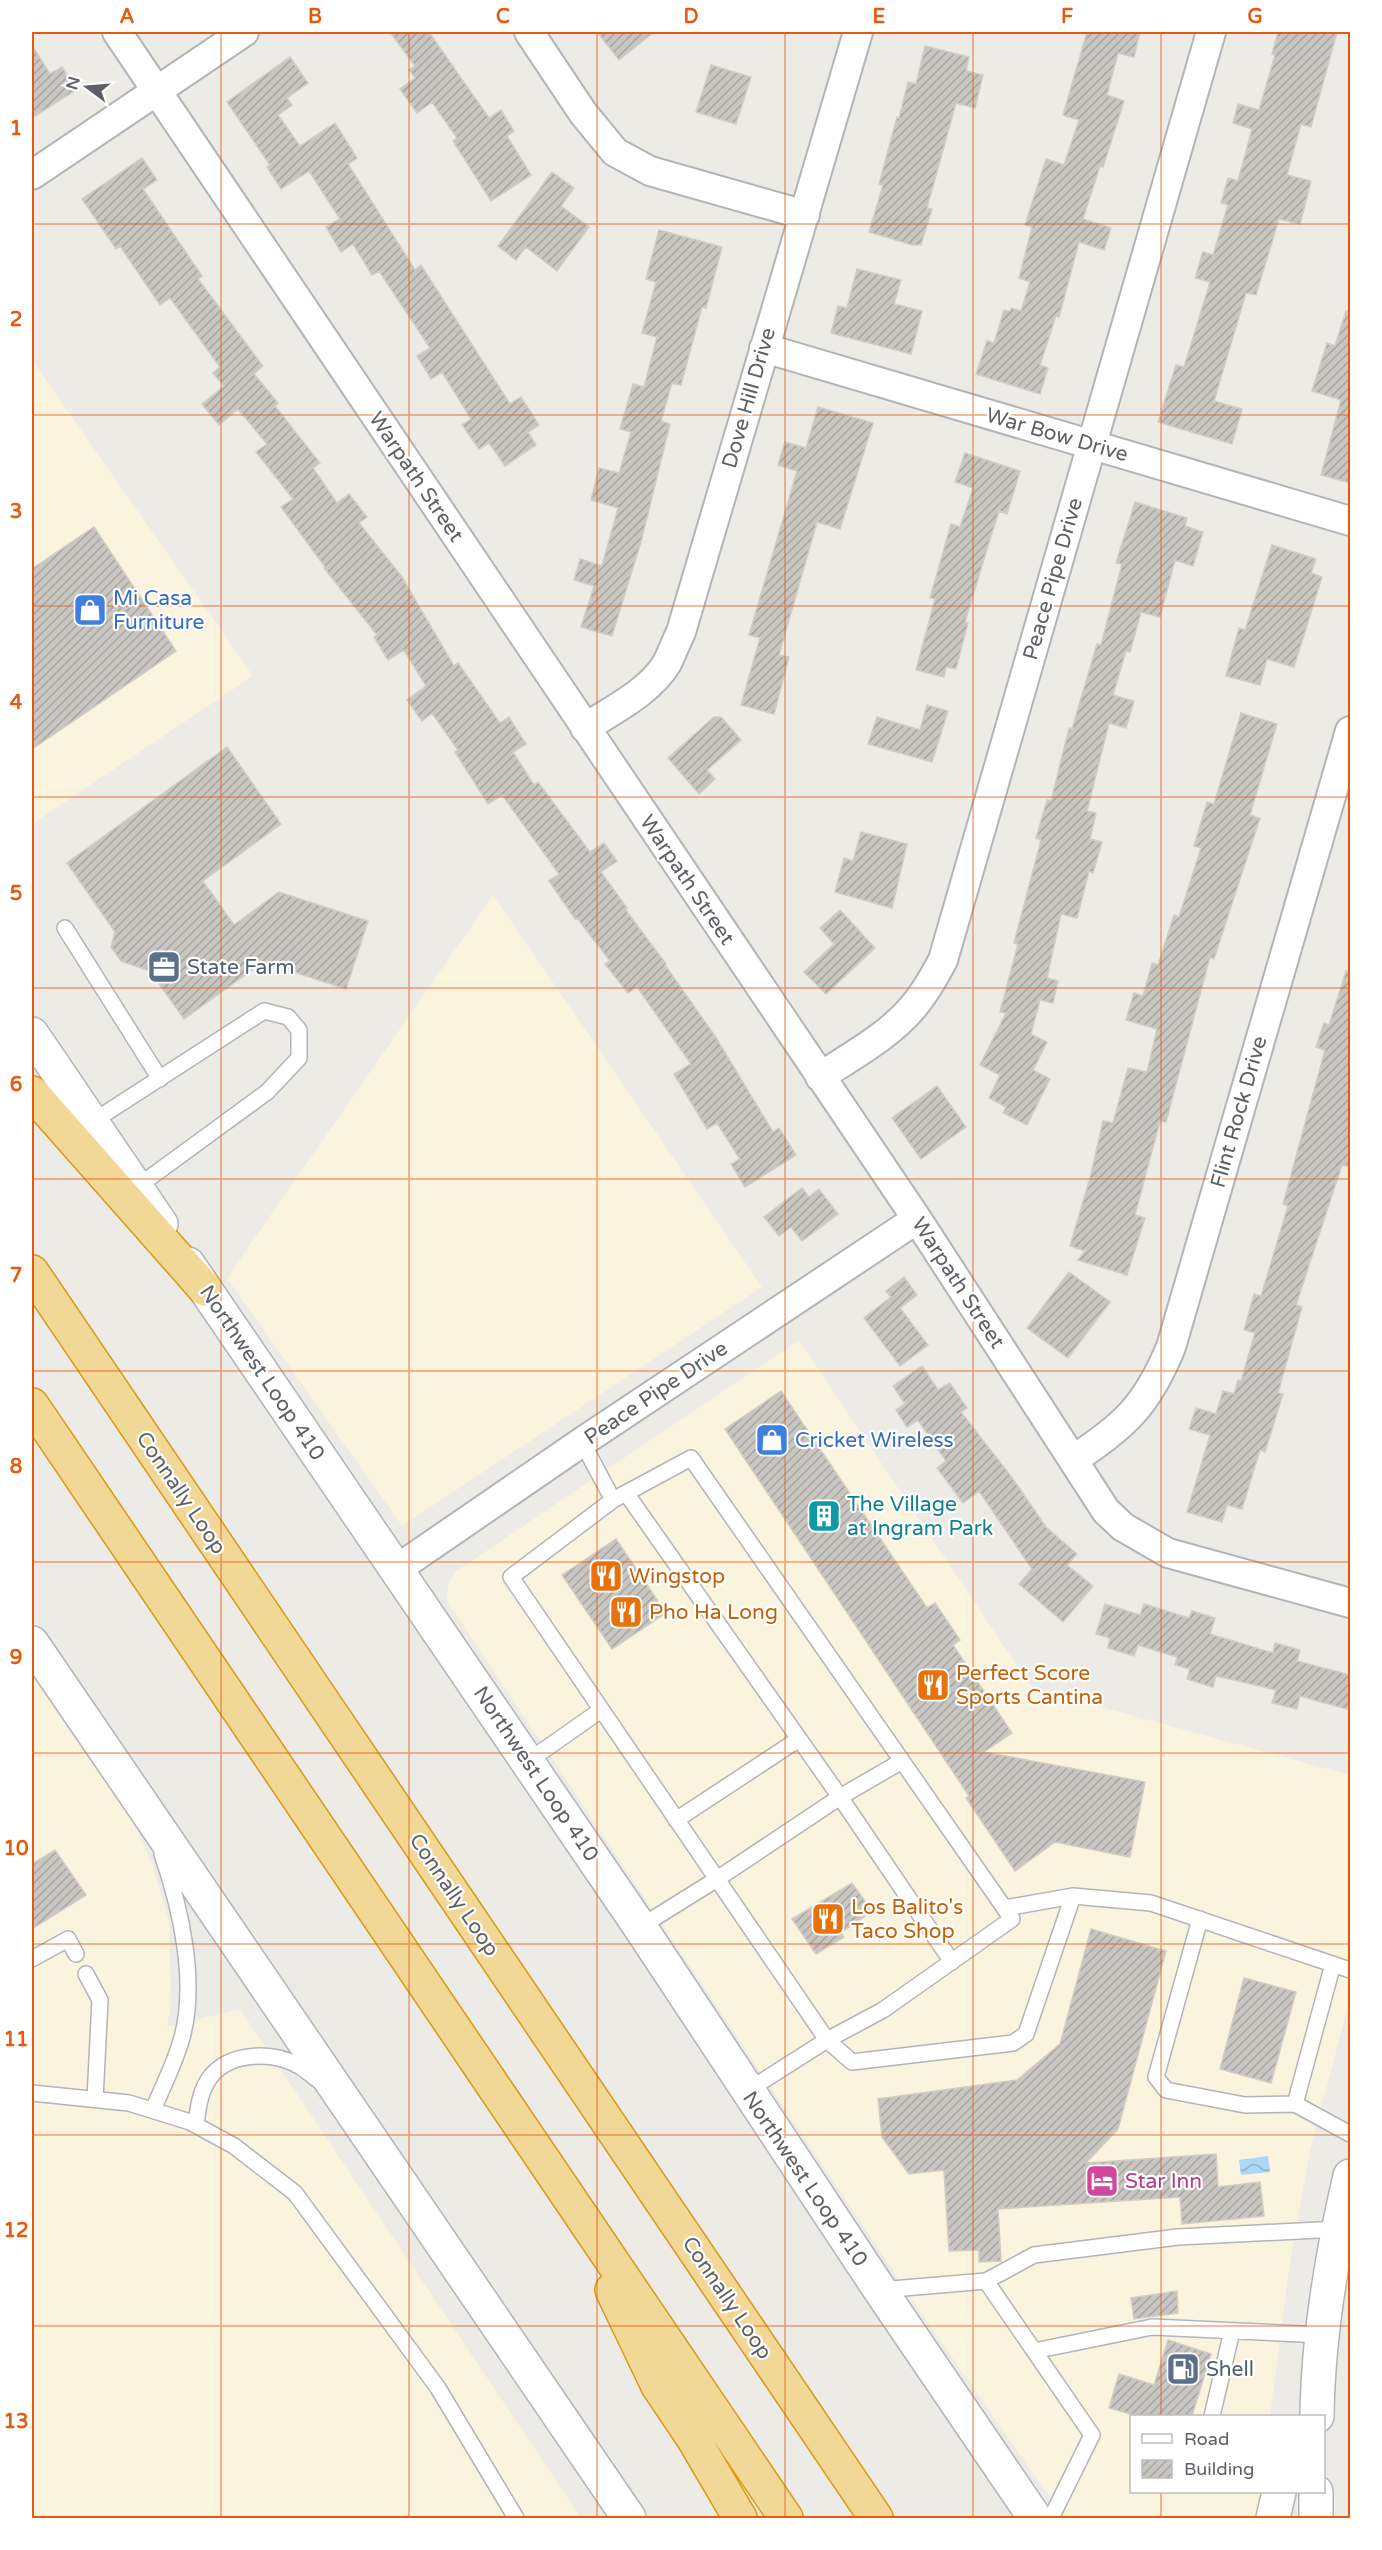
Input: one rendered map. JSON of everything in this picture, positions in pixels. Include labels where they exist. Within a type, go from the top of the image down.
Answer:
[{"type":"highway","points":[[32,1093],[205,1289]]},
{"type":"highway","name":"Connally Loop","points":[[32,1272],[876,2518]]},
{"type":"highway","points":[[32,1405],[786,2518]]},
{"type":"highway","points":[[567,2194],[658,2386],[693,2438],[740,2518]]},
{"type":"main road","name":"Northwest Loop 410","points":[[32,1034],[640,1928],[880,2290],[1035,2518]]},
{"type":"main road","points":[[32,1643],[629,2518]]},
{"type":"main road","points":[[1317,2415],[1317,2384],[1323,2335],[1338,2229],[1350,2176]]},
{"type":"main road","points":[[1306,2415],[1317,2384]]},
{"type":"main road","points":[[1316,2493],[1316,2518]]},
{"type":"street","name":"Warpath Street","points":[[117,32],[916,1219],[1106,1511],[1123,1527],[1168,1553],[1350,1603]]},
{"type":"street","points":[[32,175],[244,32]]},
{"type":"street","points":[[529,32],[583,113],[615,152],[650,171],[805,215]]},
{"type":"street","name":"Dove Hill Drive","points":[[585,728],[642,690],[655,678],[666,664],[681,632],[858,32]]},
{"type":"street","name":"Peace Pipe Drive","points":[[820,1077],[893,1027],[912,1008],[930,984],[943,960],[1212,32]]},
{"type":"street","name":"War Bow Drive","points":[[764,348],[1350,521]]},
{"type":"street","name":"Flint Rock Drive","points":[[1073,1460],[1112,1433],[1138,1408],[1158,1379],[1171,1347],[1350,731]]},
{"type":"street","name":"Peace Pipe Drive","points":[[397,1569],[582,1442],[916,1219]]},
{"type":"lane","points":[[65,928],[160,1079]]},
{"type":"lane","points":[[92,1122],[264,1011],[288,1017],[299,1030],[299,1058],[267,1092],[137,1187]]},
{"type":"lane","points":[[582,1442],[799,1739],[952,1962]]},
{"type":"lane","points":[[747,2091],[827,2040],[883,2010],[1012,1918],[691,1458],[620,1497],[511,1577],[827,2040],[852,2061],[1013,2043],[1026,2034],[1034,2015],[1073,1896]]},
{"type":"lane","points":[[527,1762],[601,1710]]},
{"type":"lane","points":[[676,1820],[799,1739]]},
{"type":"lane","points":[[640,1928],[840,1797],[902,1761]]},
{"type":"lane","points":[[141,1804],[169,1874],[183,1928],[187,1962],[187,1988],[181,2040],[153,2110]]},
{"type":"lane","points":[[1005,1908],[1073,1896],[1151,1903],[1350,1970]]},
{"type":"lane","points":[[1200,1919],[1156,2077],[1166,2090],[1245,2105],[1295,2104],[1350,2134]]},
{"type":"lane","points":[[32,1959],[68,1939],[76,1954]]},
{"type":"lane","points":[[1295,2104],[1333,1964]]},
{"type":"lane","points":[[86,1974],[100,2000],[95,2099]]},
{"type":"lane","points":[[196,2125],[198,2104],[211,2076],[221,2067],[246,2056],[288,2061],[343,2097]]},
{"type":"lane","points":[[32,2093],[129,2103],[196,2125],[234,2146],[295,2193],[438,2388],[516,2518]]},
{"type":"lane","points":[[880,2290],[986,2281],[1034,2255],[1178,2236],[1338,2229]]},
{"type":"lane","points":[[986,2281],[1092,2435],[1052,2518]]},
{"type":"lane","points":[[1034,2351],[1152,2327],[1323,2335]]},
{"type":"lane","points":[[1212,2415],[1232,2331]]},
{"type":"shaded area","points":[[32,360],[253,676],[32,824]]},
{"type":"shaded area","points":[[493,895],[762,1287],[402,1526],[227,1278]]},
{"type":"shaded area","points":[[799,1340],[1032,1688],[1350,1775],[1350,1999],[1310,2150],[1290,2263],[1270,2415],[1130,2415],[1130,2493],[1261,2493],[1259,2505],[1252,2518],[1068,2518],[1042,2486],[917,2307],[447,1601],[448,1586],[455,1572]]},
{"type":"shaded area","points":[[32,1663],[128,1812],[153,1866],[169,1922],[171,2004],[167,2027],[240,2009],[581,2518],[32,2518]]},
{"type":"water","points":[[1268,2156],[1270,2172],[1241,2175],[1239,2160]]},
{"type":"building","points":[[390,32],[429,32],[489,118],[501,110],[514,131],[507,136],[531,175],[491,201],[453,141],[457,138],[432,102],[417,113],[400,89],[415,78],[409,70],[415,66]]},
{"type":"building","points":[[597,32],[654,32],[619,60]]},
{"type":"building","points":[[1087,32],[1140,32],[1134,57],[1118,53],[1107,95],[1124,101],[1103,167],[1100,166],[1083,219],[1111,228],[1104,250],[1079,242],[1059,317],[1056,316],[1040,365],[1048,368],[1040,394],[976,374],[987,341],[994,343],[1004,310],[1010,311],[1011,308],[1021,311],[1030,282],[1019,278],[1032,227],[1025,225],[1046,159],[1064,165],[1079,120],[1063,115]]},
{"type":"building","points":[[1278,32],[1337,32],[1311,127],[1301,124],[1287,175],[1311,181],[1300,224],[1279,219],[1256,295],[1246,293],[1214,401],[1242,409],[1232,444],[1158,422],[1176,365],[1184,367],[1210,282],[1195,278],[1203,252],[1213,255],[1228,205],[1221,203],[1228,178],[1238,181],[1252,129],[1233,123],[1238,104],[1259,110],[1275,55],[1272,54]]},
{"type":"building","points":[[32,45],[50,74],[62,67],[76,90],[32,118]]},
{"type":"building","points":[[925,46],[969,57],[966,71],[983,75],[975,108],[956,103],[927,208],[932,209],[921,245],[912,245],[869,232],[883,185],[879,184],[897,117],[899,118],[908,82],[916,84]]},
{"type":"building","points":[[290,57],[308,83],[287,98],[292,105],[278,115],[300,146],[335,123],[357,158],[348,164],[415,270],[421,265],[510,404],[521,397],[539,425],[528,432],[536,445],[505,466],[489,443],[479,449],[462,425],[471,419],[442,372],[431,379],[417,356],[430,348],[379,271],[372,275],[353,244],[341,252],[326,227],[340,219],[309,171],[281,189],[267,167],[270,165],[227,102]]},
{"type":"building","points":[[711,65],[751,77],[736,124],[696,112]]},
{"type":"building","points":[[142,158],[157,180],[143,189],[202,276],[198,279],[263,366],[254,374],[278,403],[275,406],[320,463],[313,468],[337,503],[349,494],[367,517],[359,523],[402,577],[454,666],[458,663],[500,723],[509,717],[526,744],[513,752],[534,785],[538,782],[590,852],[604,843],[617,861],[601,872],[715,1036],[773,1132],[779,1128],[796,1155],[745,1187],[731,1164],[740,1159],[717,1123],[707,1129],[674,1074],[691,1064],[637,987],[628,993],[605,964],[610,961],[577,918],[575,919],[549,881],[559,874],[502,795],[488,804],[455,752],[458,750],[432,713],[422,721],[407,700],[426,686],[404,650],[388,660],[374,637],[377,635],[324,568],[281,507],[293,499],[256,452],[267,444],[238,409],[219,425],[202,404],[224,386],[213,373],[220,367],[170,298],[160,305],[120,246],[116,249],[82,199]]},
{"type":"building","points":[[552,172],[574,188],[561,206],[589,227],[557,271],[526,247],[516,260],[498,246]]},
{"type":"building","points":[[659,230],[722,247],[706,308],[702,307],[681,385],[672,383],[661,421],[670,424],[641,542],[612,636],[581,627],[594,586],[574,580],[580,559],[602,566],[618,508],[591,500],[599,468],[619,473],[631,432],[620,429],[633,384],[644,387],[657,337],[642,333],[656,282],[646,279]]},
{"type":"building","points":[[857,269],[901,280],[894,304],[922,311],[911,354],[831,333],[838,306],[847,308]]},
{"type":"building","points":[[1346,311],[1350,312],[1350,483],[1321,475],[1341,400],[1312,391],[1327,343],[1335,346]]},
{"type":"building","points":[[818,407],[873,423],[840,529],[817,522],[779,655],[789,657],[774,714],[741,705],[760,638],[749,635],[797,471],[778,465],[785,442],[806,448]]},
{"type":"building","points":[[965,453],[1020,471],[1007,514],[999,511],[965,622],[968,623],[956,669],[946,667],[944,677],[916,670],[935,599],[930,598],[951,524],[960,527],[973,488],[955,482]]},
{"type":"building","points":[[1135,502],[1187,518],[1185,526],[1203,532],[1193,566],[1175,560],[1160,617],[1141,612],[1130,652],[1126,651],[1113,695],[1134,701],[1126,728],[1109,723],[1087,811],[1096,813],[1090,839],[1102,842],[1093,873],[1089,871],[1077,918],[1061,914],[1047,978],[1058,981],[1053,1003],[1040,1000],[1031,1034],[1047,1042],[1033,1070],[1050,1079],[1027,1125],[1003,1113],[1006,1107],[989,1098],[1000,1075],[980,1065],[1006,1013],[1000,1012],[1018,944],[1014,943],[1041,840],[1036,838],[1047,800],[1051,801],[1069,728],[1072,729],[1097,644],[1101,645],[1122,564],[1116,563]]},
{"type":"building","name":"Mi Casa Furniture","points":[[94,527],[176,651],[32,749],[32,569]]},
{"type":"building","points":[[1272,545],[1316,559],[1311,573],[1322,577],[1294,667],[1267,659],[1260,685],[1226,676],[1239,628],[1245,630]]},
{"type":"building","points":[[927,705],[948,711],[932,762],[868,744],[877,717],[920,730]]},
{"type":"building","points":[[1241,713],[1277,724],[1250,815],[1260,818],[1214,959],[1210,957],[1166,1122],[1160,1121],[1135,1215],[1145,1218],[1127,1275],[1078,1260],[1085,1251],[1070,1246],[1091,1174],[1103,1121],[1113,1123],[1128,1068],[1147,1072],[1157,1029],[1126,1020],[1134,993],[1143,996],[1152,963],[1158,965],[1174,915],[1179,917],[1201,848],[1194,846],[1207,802],[1214,804]]},
{"type":"building","points":[[714,717],[721,717],[741,740],[707,770],[715,779],[699,794],[668,758]]},
{"type":"building","points":[[227,747],[281,824],[203,881],[234,925],[279,892],[368,921],[346,989],[263,962],[184,1019],[150,971],[121,961],[111,947],[115,932],[67,863]]},
{"type":"building","points":[[861,832],[907,844],[892,908],[835,892],[844,858],[853,861]]},
{"type":"building","points":[[840,910],[875,948],[826,994],[804,972],[834,944],[820,928]]},
{"type":"building","points":[[1346,971],[1350,972],[1350,1167],[1342,1165],[1296,1305],[1302,1307],[1278,1393],[1283,1394],[1265,1452],[1260,1450],[1242,1509],[1227,1505],[1222,1522],[1187,1512],[1210,1435],[1189,1429],[1196,1408],[1216,1414],[1223,1391],[1234,1394],[1238,1380],[1241,1381],[1255,1333],[1244,1330],[1254,1294],[1261,1296],[1288,1206],[1283,1204],[1325,1050],[1316,1047],[1324,1023],[1329,1025]]},
{"type":"building","points":[[937,1086],[966,1127],[921,1159],[892,1118]]},
{"type":"building","points":[[802,1188],[809,1197],[819,1189],[838,1214],[802,1241],[791,1227],[779,1236],[764,1217]]},
{"type":"building","points":[[1069,1272],[1110,1302],[1068,1358],[1027,1328]]},
{"type":"building","points":[[904,1277],[917,1295],[900,1308],[928,1345],[900,1366],[864,1318],[891,1297],[886,1291]]},
{"type":"building","points":[[922,1366],[938,1390],[950,1383],[967,1408],[961,1412],[1013,1479],[1046,1527],[1077,1554],[1067,1565],[1093,1586],[1063,1622],[1019,1584],[1032,1569],[979,1491],[963,1503],[937,1468],[946,1461],[918,1420],[907,1427],[896,1410],[905,1404],[893,1386]]},
{"type":"building","name":"The Village at Ingram Park","points":[[781,1391],[927,1608],[935,1603],[960,1640],[953,1645],[1012,1733],[984,1752],[1145,1782],[1130,1857],[1055,1842],[1015,1871],[966,1798],[969,1796],[725,1429]]},
{"type":"building","points":[[616,1539],[666,1613],[612,1649],[562,1575]]},
{"type":"building","points":[[1105,1604],[1140,1615],[1144,1604],[1189,1618],[1192,1611],[1215,1618],[1210,1634],[1273,1653],[1275,1643],[1300,1650],[1297,1661],[1350,1675],[1350,1710],[1300,1696],[1297,1709],[1272,1703],[1276,1690],[1216,1676],[1213,1687],[1187,1679],[1190,1669],[1175,1665],[1177,1657],[1138,1645],[1134,1656],[1108,1648],[1110,1638],[1096,1634]]},
{"type":"building","points":[[55,1850],[86,1895],[32,1929],[32,1864]]},
{"type":"building","name":"Los Balito's Taco Shop","points":[[852,1883],[872,1911],[841,1933],[844,1937],[816,1954],[792,1919]]},
{"type":"building","points":[[1091,1929],[1166,1951],[1118,2129],[1086,2163],[1216,2154],[1218,2187],[1260,2182],[1264,2216],[1182,2224],[1180,2197],[998,2209],[1001,2261],[979,2262],[979,2250],[949,2251],[944,2170],[909,2174],[882,2137],[878,2099],[1017,2080],[1060,2044]]},
{"type":"building","points":[[1244,1978],[1296,1992],[1271,2083],[1220,2069]]},
{"type":"building","points":[[1177,2291],[1178,2313],[1134,2319],[1131,2298]]},
{"type":"building","name":"Shell","points":[[1168,2340],[1211,2354],[1192,2415],[1134,2415],[1109,2408],[1119,2374],[1154,2385]]},
{"type":"place","name":"Mi Casa Furniture","points":[[90,610]]},
{"type":"place","name":"State Farm","points":[[164,967]]},
{"type":"place","name":"Cricket Wireless","points":[[772,1440]]},
{"type":"place","name":"The Village at Ingram Park","points":[[824,1516]]},
{"type":"place","name":"Wingstop","points":[[606,1576]]},
{"type":"place","name":"Pho Ha Long","points":[[626,1612]]},
{"type":"place","name":"Perfect Score Sports Cantina","points":[[933,1685]]},
{"type":"place","name":"Los Balito's Taco Shop","points":[[828,1919]]},
{"type":"place","name":"Star Inn","points":[[1102,2181]]},
{"type":"place","name":"Shell","points":[[1183,2369]]}]
